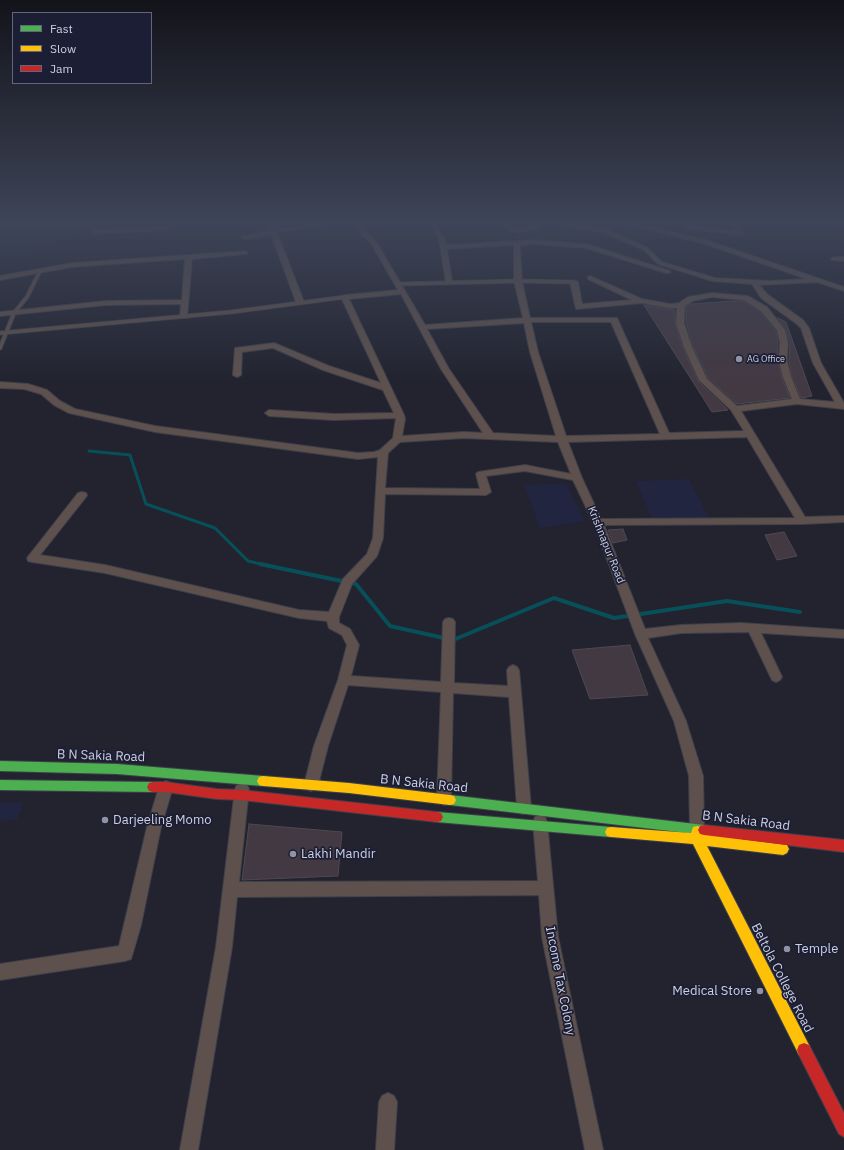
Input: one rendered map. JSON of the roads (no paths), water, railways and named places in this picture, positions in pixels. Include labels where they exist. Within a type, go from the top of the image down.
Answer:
[{"type":"main road","name":"B N Sakia Road","points":[[0,766],[117,769],[442,818],[697,839],[844,855]]},
{"type":"main road","name":"B N Sakia Road","points":[[0,784],[166,787],[217,794],[242,787],[311,785],[532,809],[844,846]]},
{"type":"main road","points":[[697,828],[697,839]]},
{"type":"main road","name":"Beltola College Road","points":[[697,839],[844,1129]]},
{"type":"street","points":[[184,316],[187,278]]},
{"type":"street","points":[[291,278],[300,302]]},
{"type":"street","points":[[394,278],[445,369],[490,436]]},
{"type":"street","points":[[447,278],[448,282]]},
{"type":"street","name":"Krishnapur Road","points":[[518,278],[534,352],[562,439],[577,478],[598,522],[641,634],[680,721],[696,776],[697,828]]},
{"type":"street","points":[[590,278],[642,301],[670,306],[681,305],[691,299],[712,295],[744,298],[764,309],[781,330],[784,343],[783,361],[797,402]]},
{"type":"street","points":[[708,278],[719,280],[754,282],[820,280]]},
{"type":"street","points":[[813,278],[844,289]]},
{"type":"street","points":[[574,282],[579,307],[642,301]]},
{"type":"street","points":[[754,282],[764,296],[792,316],[805,328],[817,363],[842,406]]},
{"type":"street","points":[[0,385],[25,386],[44,392],[57,403],[72,411],[155,430],[358,456],[375,455],[383,452],[397,439],[401,418],[345,297],[403,292]]},
{"type":"street","points":[[0,314],[106,303],[185,302]]},
{"type":"street","points":[[681,305],[680,323],[688,347],[703,380],[735,409],[802,521]]},
{"type":"street","points":[[422,327],[527,320],[614,320],[666,437]]},
{"type":"street","points":[[237,375],[238,350],[274,345],[326,368],[387,388]]},
{"type":"street","points":[[735,409],[797,402],[842,406]]},
{"type":"street","points":[[269,413],[334,417],[400,415]]},
{"type":"street","points":[[397,439],[464,435],[562,439],[750,434]]},
{"type":"street","points":[[311,785],[321,746],[344,680],[353,645],[346,632],[333,624],[333,617],[347,582],[372,556],[378,538],[383,452]]},
{"type":"street","points":[[380,491],[486,492],[481,474],[525,468],[577,478]]},
{"type":"street","points":[[82,495],[32,558],[105,569],[299,614],[333,617]]},
{"type":"street","points":[[598,522],[802,521],[844,519]]},
{"type":"street","points":[[444,799],[449,622]]},
{"type":"street","points":[[641,634],[681,629],[741,627],[844,634]]},
{"type":"street","points":[[753,628],[776,677]]},
{"type":"street","name":"Income Tax Colony","points":[[513,670],[514,692],[532,809],[540,826],[550,937],[594,1150]]},
{"type":"street","points":[[344,680],[514,692]]},
{"type":"street","points":[[0,972],[125,953],[133,925],[154,827],[166,787]]},
{"type":"street","points":[[189,1150],[224,947],[242,787]]},
{"type":"street","points":[[230,890],[545,888]]},
{"type":"street","points":[[385,1150],[388,1102]]},
{"type":"lane","points":[[0,348],[14,312],[27,297],[37,278]]},
{"type":"lane","points":[[398,284],[518,281],[574,282]]},
{"type":"lane","points":[[0,334],[231,312],[345,297]]},
{"type":"waterway","points":[[89,451],[130,455],[146,504],[215,528],[248,561],[265,565]]},
{"type":"waterway","points":[[260,564],[356,584],[390,626],[453,640],[554,598],[614,618],[727,601],[800,612]]},
{"type":"place","name":"AG Office","points":[[739,359]]},
{"type":"place","name":"Darjeeling Momo","points":[[105,820]]},
{"type":"place","name":"Lakhi Mandir","points":[[293,854]]},
{"type":"place","name":"Temple","points":[[787,949]]},
{"type":"place","name":"Medical Store","points":[[760,991]]}]
